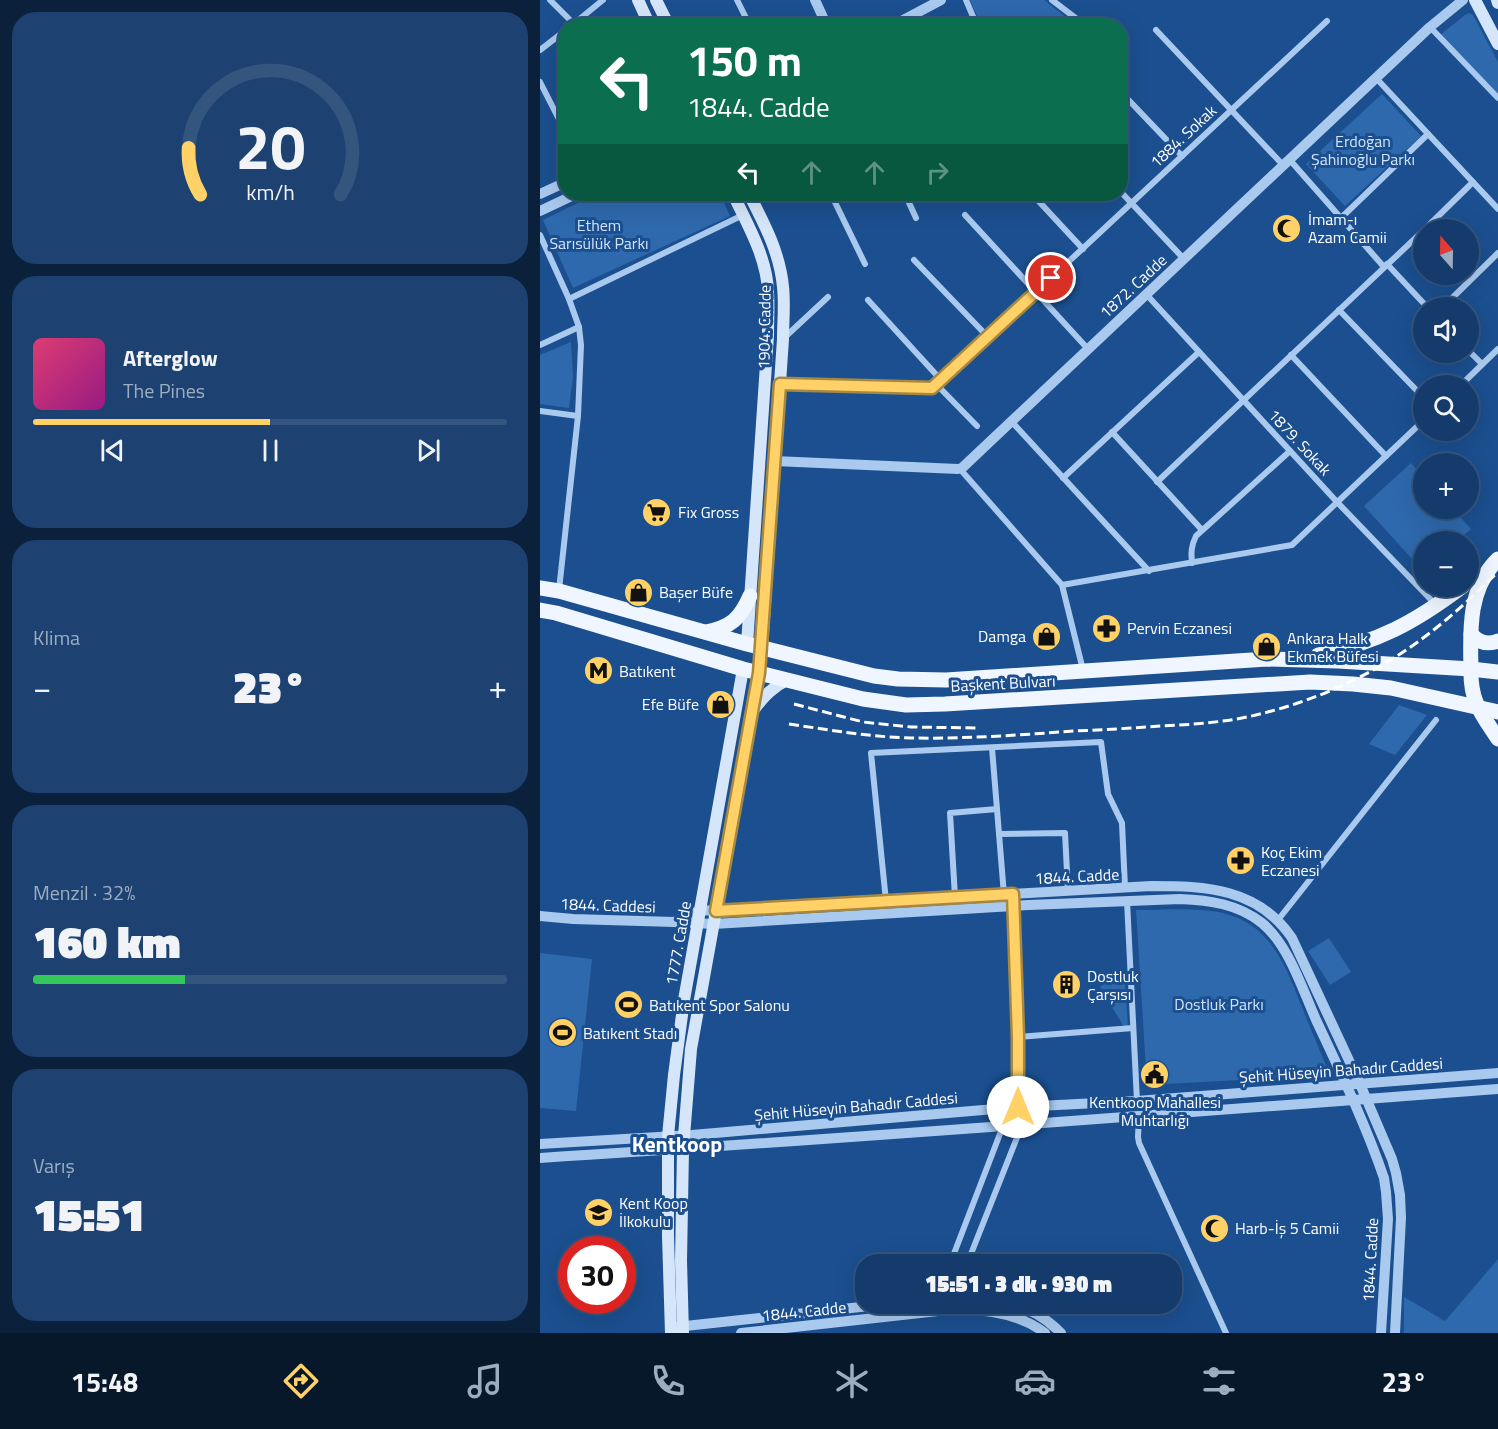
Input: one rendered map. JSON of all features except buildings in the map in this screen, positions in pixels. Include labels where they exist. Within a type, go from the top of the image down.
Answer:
[{"type":"main road","points":[[638,0],[646,18]]},
{"type":"main road","points":[[656,0],[665,18]]},
{"type":"main road","points":[[1475,0],[1498,44]]},
{"type":"main road","name":"1904. Cadde","points":[[736,201],[758,249],[768,290],[768,335],[750,596],[754,646]]},
{"type":"main road","name":"1904. Cadde","points":[[752,201],[773,244],[784,288],[783,339],[774,461],[754,646]]},
{"type":"main road","points":[[1479,574],[1495,562]]},
{"type":"main road","points":[[1495,562],[1474,600],[1471,669],[1472,691],[1478,708],[1498,739]]},
{"type":"main road","name":"Başkent Bulvarı","points":[[540,588],[559,591],[754,646],[874,676],[898,679],[929,681],[1210,662],[1297,659],[1498,672]]},
{"type":"main road","points":[[705,632],[725,627],[735,621],[750,596]]},
{"type":"main road","points":[[1297,659],[1377,639],[1415,620],[1449,597]]},
{"type":"main road","name":"Başkent Bulvarı","points":[[540,610],[743,669],[890,704],[915,705],[1331,682],[1391,688],[1498,712]]},
{"type":"main road","points":[[1471,634],[1481,642],[1498,641]]},
{"type":"main road","points":[[743,669],[754,646]]},
{"type":"main road","points":[[754,646],[759,673]]},
{"type":"main road","name":"1777. Cadde","points":[[675,1330],[668,1236],[668,1136],[679,1032],[743,669]]},
{"type":"main road","name":"1777. Cadde","points":[[675,1330],[681,1261],[683,1149],[691,1049],[759,673]]},
{"type":"main road","points":[[753,711],[773,688],[788,680]]},
{"type":"street","points":[[550,0],[567,18]]},
{"type":"street","points":[[582,18],[603,0]]},
{"type":"street","points":[[737,0],[746,18]]},
{"type":"street","points":[[815,0],[823,18]]},
{"type":"street","points":[[907,18],[941,0]]},
{"type":"street","points":[[966,0],[974,18]]},
{"type":"street","points":[[1052,0],[1076,18]]},
{"type":"street","name":"1872. Cadde","points":[[960,469],[1430,27],[1463,0]]},
{"type":"street","name":"1884. Sokak","points":[[939,382],[1327,21]]},
{"type":"street","points":[[1430,27],[1498,98]]},
{"type":"street","points":[[1156,30],[1231,110],[1286,162],[1417,297]]},
{"type":"street","points":[[540,50],[558,36]]},
{"type":"street","points":[[1376,78],[1498,209]]},
{"type":"street","points":[[540,82],[558,118]]},
{"type":"street","points":[[1128,99],[1182,156]]},
{"type":"street","points":[[1341,218],[1428,134]]},
{"type":"street","points":[[1435,219],[1473,182]]},
{"type":"street","points":[[540,195],[558,186]]},
{"type":"street","points":[[1128,199],[1184,258]]},
{"type":"street","points":[[540,211],[561,201]]},
{"type":"street","points":[[834,201],[865,264]]},
{"type":"street","points":[[908,201],[916,218]]},
{"type":"street","points":[[1038,201],[1083,249]]},
{"type":"street","points":[[569,299],[743,214]]},
{"type":"street","points":[[965,215],[1088,349]]},
{"type":"street","points":[[540,235],[569,299],[579,327],[581,345],[578,416],[559,591]]},
{"type":"street","points":[[1157,482],[1413,240]]},
{"type":"street","points":[[1453,297],[1498,253]]},
{"type":"street","points":[[914,260],[988,337]]},
{"type":"street","name":"1879. Sokak","points":[[1146,294],[1337,502],[1437,606]]},
{"type":"street","points":[[783,339],[828,297]]},
{"type":"street","points":[[868,300],[977,426]]},
{"type":"street","points":[[1339,310],[1413,387]]},
{"type":"street","points":[[540,345],[579,327]]},
{"type":"street","points":[[1471,375],[1498,349]]},
{"type":"street","points":[[1063,478],[1199,352]]},
{"type":"street","points":[[1291,355],[1386,456]]},
{"type":"street","points":[[1479,361],[1482,364]]},
{"type":"street","points":[[780,384],[928,389],[939,382]]},
{"type":"street","points":[[540,411],[578,416]]},
{"type":"street","points":[[1011,421],[1149,571]]},
{"type":"street","points":[[1062,585],[1292,545],[1413,430]]},
{"type":"street","points":[[1112,432],[1202,530]]},
{"type":"street","points":[[1192,563],[1191,551],[1196,536],[1290,451]]},
{"type":"street","points":[[774,461],[960,469],[1062,585],[1083,672]]},
{"type":"street","points":[[1278,920],[1436,720]]},
{"type":"street","points":[[886,902],[871,753],[1101,742],[1108,794],[1122,823],[1125,888]]},
{"type":"street","points":[[971,1254],[1022,1125],[1018,1107],[1013,906],[1008,895],[999,834],[992,748]]},
{"type":"street","points":[[956,897],[950,813],[997,809]]},
{"type":"street","points":[[999,834],[1065,833],[1068,891]]},
{"type":"street","name":"1844. Cadde","points":[[674,922],[700,910],[1182,886],[1219,891],[1245,898],[1262,907],[1278,920],[1299,951],[1392,1159],[1400,1195],[1401,1218],[1395,1333]]},
{"type":"street","name":"1844. Cadde","points":[[674,922],[714,924],[1013,906],[1180,899],[1211,902],[1241,910],[1265,925],[1287,955],[1379,1163],[1386,1192],[1388,1219],[1381,1333]]},
{"type":"street","points":[[1127,901],[1137,1101]]},
{"type":"street","name":"1844. Caddesi","points":[[540,916],[674,922]]},
{"type":"street","points":[[1018,1037],[1134,1028]]},
{"type":"street","name":"Şehit Hüseyin Bahadır Caddesi","points":[[540,1144],[783,1128],[1018,1107],[1137,1101],[1498,1073]]},
{"type":"street","name":"Şehit Hüseyin Bahadır Caddesi","points":[[540,1158],[1498,1089]]},
{"type":"street","points":[[954,1254],[1003,1126],[1018,1107]]},
{"type":"street","points":[[1139,1116],[1139,1143],[1226,1333]]},
{"type":"street","name":"1844. Cadde","points":[[675,1330],[855,1308]]},
{"type":"street","name":"1844. Cadde","points":[[741,1333],[885,1314]]},
{"type":"street","name":"1844. Cadde","points":[[999,1314],[1033,1325],[1045,1333]]},
{"type":"street","points":[[1034,1314],[1061,1333]]},
{"type":"green space","points":[[970,0],[1044,0],[1067,18],[978,18]]},
{"type":"green space","points":[[1469,13],[1473,15],[1498,62],[1498,95],[1440,35]]},
{"type":"green space","name":"Erdoğan Şahinoğlu Parkı","points":[[1382,94],[1421,136],[1345,206],[1306,164]]},
{"type":"green space","name":"Ethem Sarısülük Parkı","points":[[582,201],[723,201],[730,216],[573,288],[543,220]]},
{"type":"green space","points":[[571,342],[573,377],[569,408],[540,404],[540,355]]},
{"type":"green space","points":[[1411,463],[1413,465],[1413,519],[1462,519],[1471,529],[1469,531],[1413,531],[1413,560],[1364,506]]},
{"type":"green space","points":[[1399,705],[1427,715],[1395,755],[1369,744]]},
{"type":"green space","name":"Dostluk Parkı","points":[[1136,910],[1213,911],[1240,919],[1254,927],[1265,937],[1282,962],[1330,1075],[1147,1085]]},
{"type":"green space","points":[[1329,938],[1351,972],[1330,985],[1308,951]]},
{"type":"green space","name":"Batıkent Stadı","points":[[540,953],[592,959],[576,1111],[540,1108]]},
{"type":"green space","points":[[1124,970],[1128,1027],[1124,1027],[1100,987]]},
{"type":"green space","points":[[1498,1259],[1498,1333],[1404,1333],[1404,1297],[1445,1321]]},
{"type":"railway","points":[[789,724],[880,736],[931,738],[1209,723],[1265,713],[1345,684],[1395,657],[1441,624],[1498,572]]},
{"type":"railway","points":[[794,704],[863,722],[911,727],[977,728]]},
{"type":"place","name":"İmam-ı Azam Camii","points":[[1287,228]]},
{"type":"place","name":"Fix Gross","points":[[657,512]]},
{"type":"place","name":"Başer Büfe","points":[[638,592]]},
{"type":"place","name":"Pervin Eczanesi","points":[[1106,628]]},
{"type":"place","name":"Damga","points":[[1047,636]]},
{"type":"place","name":"Ankara Halk Ekmek Büfesi","points":[[1266,647]]},
{"type":"place","name":"Batıkent","points":[[598,671]]},
{"type":"place","name":"Efe Büfe","points":[[720,704]]},
{"type":"place","name":"Koç Ekim Eczanesi","points":[[1240,861]]},
{"type":"place","name":"Dostluk Çarşısı","points":[[1066,985]]},
{"type":"place","name":"Batıkent Spor Salonu","points":[[628,1005]]},
{"type":"place","name":"Batıkent Stadı","points":[[562,1033]]},
{"type":"place","name":"Kentkoop Mahallesi Muhtarlığı","points":[[1155,1074]]},
{"type":"place","name":"Kent Koop İlkokulu","points":[[598,1212]]},
{"type":"place","name":"Harb-İş 5 Camii","points":[[1214,1228]]},
{"type":"district","name":"Kentkoop","points":[[677,1144]]},
{"type":"route","points":[[1018,1107],[1013,894],[716,911],[759,673],[780,384],[932,388],[1051,278]]}]
